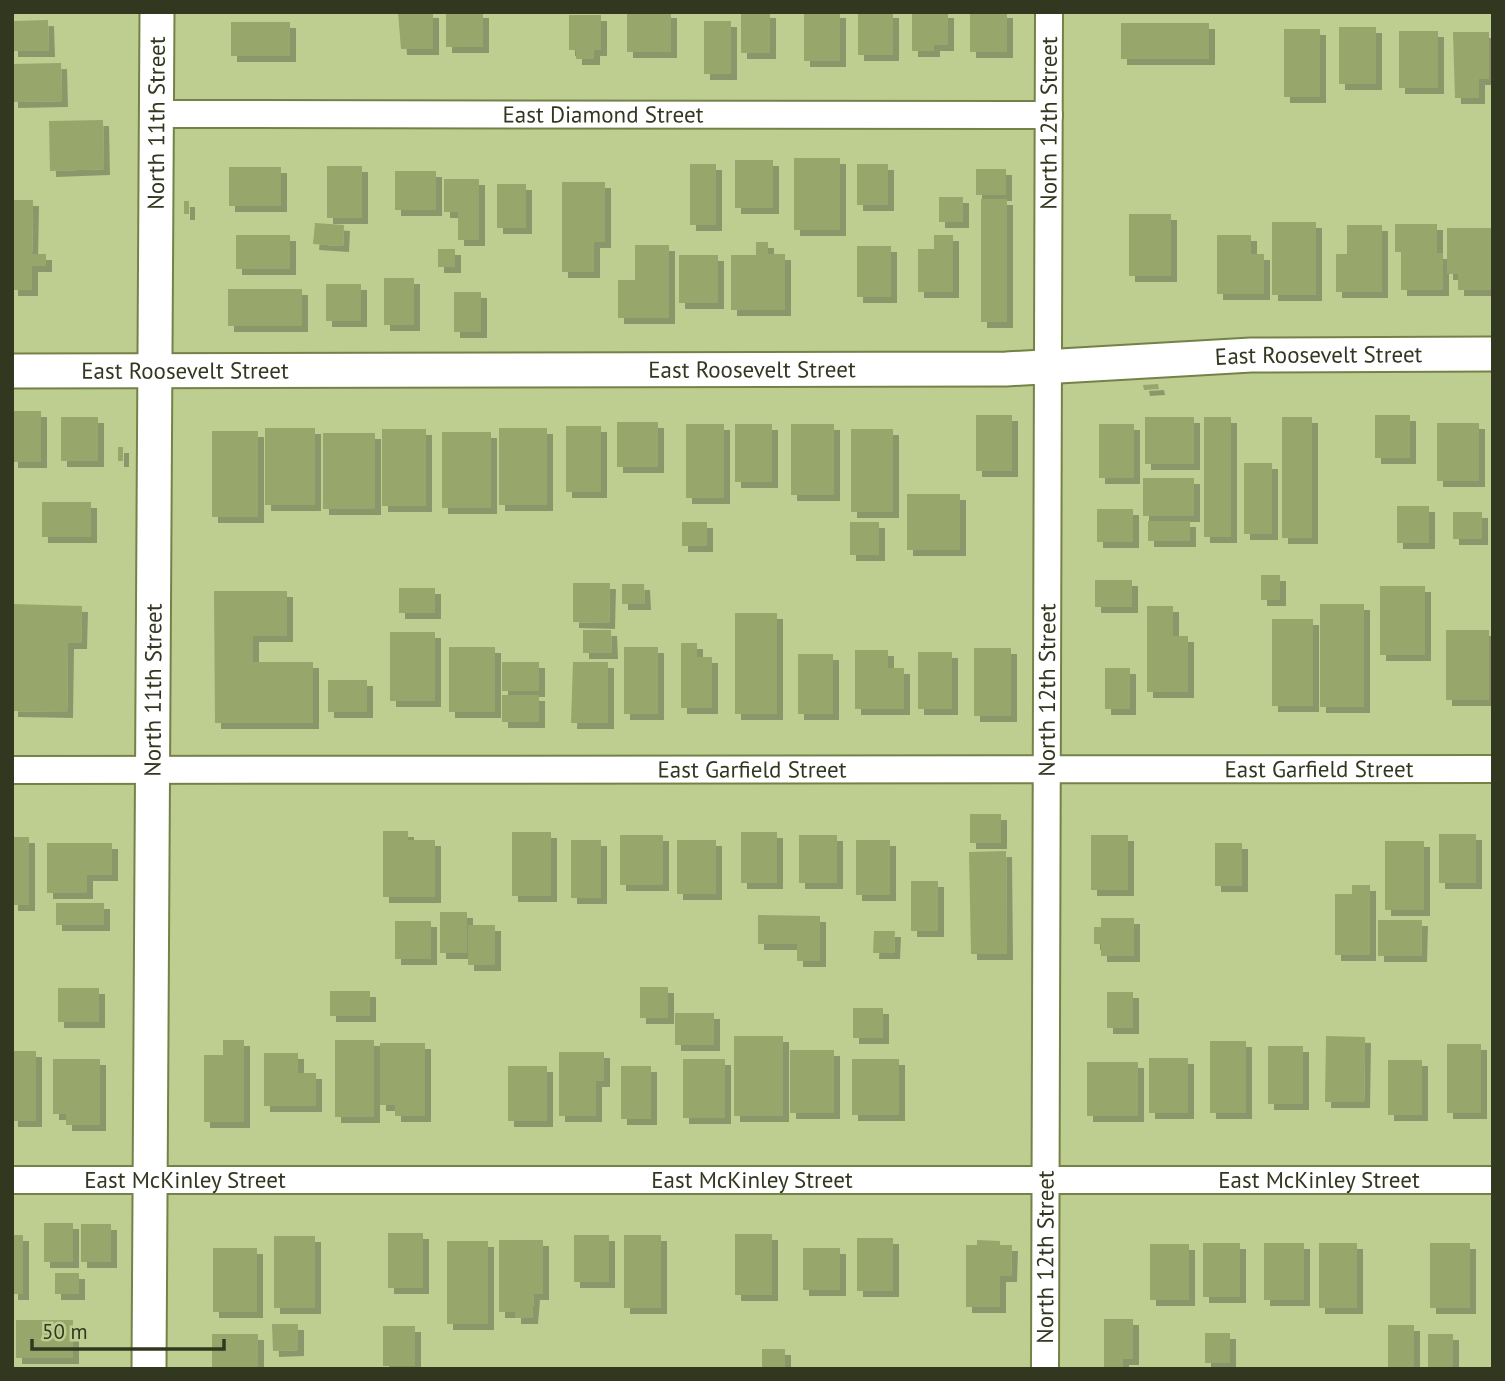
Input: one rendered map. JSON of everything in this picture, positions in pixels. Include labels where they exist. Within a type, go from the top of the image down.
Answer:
[{"type":"street","name":"North 11th Street","points":[[149,1369],[157,12]]},
{"type":"street","name":"North 12th Street","points":[[1045,1369],[1049,12]]},
{"type":"street","name":"East Diamond Street","points":[[156,114],[1049,115]]},
{"type":"street","name":"East Roosevelt Street","points":[[12,371],[1048,367],[1251,355],[1493,354]]},
{"type":"street","name":"East Garfield Street","points":[[12,770],[1493,769]]},
{"type":"street","name":"East McKinley Street","points":[[12,1180],[1493,1180]]},
{"type":"building","points":[[398,12],[433,12],[433,49],[401,49]]},
{"type":"building","points":[[446,12],[483,12],[483,47],[446,47]]},
{"type":"building","points":[[627,12],[671,12],[671,52],[627,52]]},
{"type":"building","points":[[741,12],[770,12],[770,53],[741,53]]},
{"type":"building","points":[[804,12],[840,12],[840,61],[804,61]]},
{"type":"building","points":[[858,12],[893,12],[893,55],[858,55]]},
{"type":"building","points":[[912,12],[948,12],[948,45],[934,45],[934,51],[912,51]]},
{"type":"building","points":[[970,12],[1007,12],[1007,52],[970,52]]},
{"type":"building","points":[[569,15],[601,15],[601,50],[594,50],[594,59],[576,59],[576,50],[569,50]]},
{"type":"building","points":[[48,20],[49,51],[12,51],[12,21]]},
{"type":"building","points":[[704,21],[731,21],[731,74],[704,74]]},
{"type":"building","points":[[231,22],[290,22],[290,56],[231,56]]},
{"type":"building","points":[[1121,23],[1209,23],[1209,59],[1121,59]]},
{"type":"building","points":[[1339,27],[1376,27],[1376,84],[1339,84]]},
{"type":"building","points":[[1284,29],[1320,29],[1320,97],[1284,97]]},
{"type":"building","points":[[1399,31],[1438,31],[1438,88],[1399,88]]},
{"type":"building","points":[[1453,32],[1489,32],[1489,79],[1479,79],[1479,98],[1455,98]]},
{"type":"building","points":[[61,63],[62,101],[12,102],[12,64]]},
{"type":"building","points":[[103,120],[104,169],[50,171],[49,121]]},
{"type":"building","points":[[794,158],[840,158],[840,230],[794,230]]},
{"type":"building","points":[[735,160],[773,160],[773,208],[735,208]]},
{"type":"building","points":[[690,164],[716,164],[716,225],[690,225]]},
{"type":"building","points":[[857,164],[888,164],[888,205],[857,205]]},
{"type":"building","points":[[327,166],[362,166],[362,218],[327,218]]},
{"type":"building","points":[[229,167],[281,167],[281,206],[229,206]]},
{"type":"building","points":[[976,169],[1006,169],[1006,195],[976,195]]},
{"type":"building","points":[[395,171],[436,171],[436,210],[395,210]]},
{"type":"building","points":[[444,179],[479,179],[479,240],[458,240],[458,212],[444,212]]},
{"type":"building","points":[[562,182],[605,182],[605,242],[594,242],[594,272],[562,272]]},
{"type":"building","points":[[497,184],[526,184],[526,228],[497,228]]},
{"type":"building","points":[[939,197],[963,197],[963,222],[939,222]]},
{"type":"building","points":[[981,199],[1007,199],[1007,322],[981,322]]},
{"type":"building","points":[[12,200],[33,200],[32,254],[46,254],[46,266],[32,266],[32,290],[12,290]]},
{"type":"building","points":[[184,201],[189,201],[189,214],[184,214]]},
{"type":"building","points":[[1129,214],[1171,214],[1171,276],[1129,276]]},
{"type":"building","points":[[1272,222],[1316,222],[1316,295],[1272,295]]},
{"type":"building","points":[[315,223],[344,225],[343,246],[313,244]]},
{"type":"building","points":[[1395,224],[1437,224],[1437,253],[1443,253],[1443,290],[1401,290],[1401,252],[1395,252]]},
{"type":"building","points":[[1347,225],[1382,225],[1382,292],[1336,292],[1336,254],[1347,254]]},
{"type":"building","points":[[1447,228],[1493,228],[1493,290],[1458,290],[1458,274],[1447,274]]},
{"type":"building","points":[[236,235],[290,235],[290,269],[236,269]]},
{"type":"building","points":[[934,235],[953,235],[953,292],[918,292],[918,249],[934,249]]},
{"type":"building","points":[[1217,235],[1251,235],[1251,254],[1264,254],[1264,294],[1217,294]]},
{"type":"building","points":[[756,242],[768,242],[768,254],[785,254],[785,310],[731,310],[731,255],[756,255]]},
{"type":"building","points":[[635,245],[669,245],[669,318],[618,318],[618,280],[635,280]]},
{"type":"building","points":[[857,246],[891,246],[891,297],[857,297]]},
{"type":"building","points":[[438,249],[455,249],[455,267],[438,267]]},
{"type":"building","points":[[679,255],[718,255],[718,303],[679,303]]},
{"type":"building","points":[[384,278],[414,278],[414,325],[384,325]]},
{"type":"building","points":[[326,284],[361,284],[361,321],[326,321]]},
{"type":"building","points":[[228,289],[302,289],[302,326],[228,326]]},
{"type":"building","points":[[454,292],[481,292],[481,332],[454,332]]},
{"type":"building","points":[[1158,384],[1159,389],[1144,390],[1143,385]]},
{"type":"building","points":[[12,411],[41,411],[41,462],[12,462]]},
{"type":"building","points":[[976,415],[1012,415],[1012,471],[976,471]]},
{"type":"building","points":[[1375,415],[1410,415],[1410,458],[1375,458]]},
{"type":"building","points":[[61,417],[98,417],[98,461],[61,461]]},
{"type":"building","points":[[1145,417],[1194,417],[1194,464],[1145,464]]},
{"type":"building","points":[[1204,417],[1231,417],[1231,537],[1204,537]]},
{"type":"building","points":[[1282,417],[1312,417],[1312,538],[1282,538]]},
{"type":"building","points":[[617,422],[658,422],[658,467],[617,467]]},
{"type":"building","points":[[1437,423],[1479,423],[1479,481],[1437,481]]},
{"type":"building","points":[[686,424],[724,424],[724,498],[686,498]]},
{"type":"building","points":[[735,424],[772,424],[772,482],[735,482]]},
{"type":"building","points":[[791,424],[834,424],[834,495],[791,495]]},
{"type":"building","points":[[1099,424],[1134,424],[1134,478],[1099,478]]},
{"type":"building","points":[[566,426],[601,426],[601,492],[566,492]]},
{"type":"building","points":[[265,428],[315,428],[315,505],[265,505]]},
{"type":"building","points":[[499,428],[547,428],[547,505],[499,505]]},
{"type":"building","points":[[382,429],[426,429],[426,506],[382,506]]},
{"type":"building","points":[[851,429],[893,429],[893,512],[851,512]]},
{"type":"building","points":[[212,431],[258,431],[258,517],[212,517]]},
{"type":"building","points":[[442,432],[491,432],[491,508],[442,508]]},
{"type":"building","points":[[323,433],[375,433],[375,509],[323,509]]},
{"type":"building","points":[[118,447],[123,447],[123,461],[118,461]]},
{"type":"building","points":[[1244,463],[1272,463],[1272,534],[1244,534]]},
{"type":"building","points":[[1143,478],[1194,478],[1194,516],[1143,516]]},
{"type":"building","points":[[907,494],[960,494],[960,550],[907,550]]},
{"type":"building","points":[[42,502],[91,502],[91,537],[42,537]]},
{"type":"building","points":[[1397,506],[1429,506],[1429,543],[1397,543]]},
{"type":"building","points":[[1097,509],[1133,509],[1133,542],[1097,542]]},
{"type":"building","points":[[1453,512],[1482,512],[1482,539],[1453,539]]},
{"type":"building","points":[[1148,521],[1190,521],[1190,541],[1148,541]]},
{"type":"building","points":[[682,522],[707,522],[707,546],[682,546]]},
{"type":"building","points":[[850,522],[879,522],[879,555],[850,555]]},
{"type":"building","points":[[1261,575],[1280,575],[1280,600],[1261,600]]},
{"type":"building","points":[[1095,580],[1132,580],[1132,607],[1095,607]]},
{"type":"building","points":[[573,583],[610,583],[609,623],[573,622]]},
{"type":"building","points":[[622,584],[644,584],[645,604],[622,604]]},
{"type":"building","points":[[1380,586],[1425,586],[1425,655],[1380,655]]},
{"type":"building","points":[[399,588],[435,588],[435,613],[399,613]]},
{"type":"building","points":[[214,591],[287,591],[287,636],[253,636],[253,662],[313,662],[313,723],[215,723]]},
{"type":"building","points":[[12,604],[82,606],[81,643],[68,643],[67,712],[12,711]]},
{"type":"building","points":[[1320,604],[1364,604],[1364,707],[1320,707]]},
{"type":"building","points":[[1147,606],[1173,606],[1173,636],[1188,636],[1188,692],[1147,692]]},
{"type":"building","points":[[735,613],[777,613],[777,714],[735,714]]},
{"type":"building","points":[[1272,619],[1313,619],[1313,706],[1272,706]]},
{"type":"building","points":[[583,630],[611,630],[612,653],[583,653]]},
{"type":"building","points":[[1446,630],[1489,630],[1489,700],[1446,700]]},
{"type":"building","points":[[390,632],[435,632],[435,701],[390,701]]},
{"type":"building","points":[[681,643],[697,643],[697,657],[712,657],[712,708],[681,708]]},
{"type":"building","points":[[449,647],[495,647],[495,712],[449,712]]},
{"type":"building","points":[[624,647],[658,647],[658,714],[624,714]]},
{"type":"building","points":[[974,648],[1011,648],[1011,716],[974,716]]},
{"type":"building","points":[[855,650],[888,650],[888,668],[904,668],[904,709],[855,709]]},
{"type":"building","points":[[918,652],[952,652],[952,709],[918,709]]},
{"type":"building","points":[[798,654],[833,654],[833,714],[798,714]]},
{"type":"building","points":[[502,662],[539,662],[539,691],[502,691]]},
{"type":"building","points":[[573,662],[608,662],[608,723],[571,723]]},
{"type":"building","points":[[1105,668],[1130,668],[1130,709],[1105,709]]},
{"type":"building","points":[[328,680],[367,680],[367,712],[328,712]]},
{"type":"building","points":[[502,695],[539,695],[539,722],[502,722]]},
{"type":"building","points":[[970,814],[1001,814],[1001,843],[970,843]]},
{"type":"building","points":[[383,831],[408,831],[408,840],[435,840],[435,897],[383,897]]},
{"type":"building","points":[[512,832],[551,832],[551,896],[512,896]]},
{"type":"building","points":[[741,832],[777,832],[777,883],[741,883]]},
{"type":"building","points":[[1439,834],[1476,834],[1476,883],[1439,883]]},
{"type":"building","points":[[620,835],[663,835],[663,885],[620,885]]},
{"type":"building","points":[[799,835],[837,835],[837,883],[799,883]]},
{"type":"building","points":[[1091,835],[1128,835],[1128,890],[1091,890]]},
{"type":"building","points":[[12,837],[29,837],[29,905],[12,905]]},
{"type":"building","points":[[571,840],[601,840],[601,898],[571,898]]},
{"type":"building","points":[[677,840],[716,840],[716,894],[677,894]]},
{"type":"building","points":[[856,840],[890,840],[890,895],[856,895]]},
{"type":"building","points":[[1385,841],[1424,841],[1424,910],[1385,910]]},
{"type":"building","points":[[47,843],[112,843],[112,875],[87,875],[87,893],[47,893]]},
{"type":"building","points":[[1215,843],[1242,843],[1242,886],[1215,886]]},
{"type":"building","points":[[1006,851],[1007,954],[971,954],[969,852]]},
{"type":"building","points":[[911,881],[938,881],[938,931],[911,931]]},
{"type":"building","points":[[1352,885],[1370,885],[1370,955],[1335,955],[1335,894],[1352,894]]},
{"type":"building","points":[[56,903],[104,903],[104,925],[56,925]]},
{"type":"building","points":[[440,912],[467,912],[467,953],[440,953]]},
{"type":"building","points":[[758,915],[820,916],[820,961],[797,961],[797,944],[758,944]]},
{"type":"building","points":[[1101,918],[1134,918],[1134,956],[1101,956],[1101,944],[1094,944],[1094,927],[1101,927]]},
{"type":"building","points":[[1378,920],[1422,920],[1421,956],[1378,956]]},
{"type":"building","points":[[395,921],[431,921],[431,959],[395,959]]},
{"type":"building","points":[[468,925],[495,925],[495,965],[468,965]]},
{"type":"building","points":[[874,931],[895,931],[894,953],[873,953]]},
{"type":"building","points":[[640,987],[668,987],[668,1018],[640,1018]]},
{"type":"building","points":[[58,988],[99,988],[99,1022],[58,1022]]},
{"type":"building","points":[[330,991],[370,991],[370,1016],[330,1016]]},
{"type":"building","points":[[1107,992],[1133,992],[1133,1028],[1107,1028]]},
{"type":"building","points":[[853,1008],[883,1008],[883,1038],[853,1038]]},
{"type":"building","points":[[675,1013],[714,1013],[714,1045],[675,1045]]},
{"type":"building","points":[[734,1036],[783,1036],[783,1116],[734,1116]]},
{"type":"building","points":[[1326,1036],[1365,1037],[1364,1102],[1325,1102]]},
{"type":"building","points":[[223,1040],[244,1040],[244,1122],[204,1122],[204,1055],[223,1055]]},
{"type":"building","points":[[335,1040],[374,1040],[374,1117],[335,1117]]},
{"type":"building","points":[[1210,1041],[1246,1041],[1246,1113],[1210,1113]]},
{"type":"building","points":[[380,1043],[425,1043],[425,1116],[395,1116],[395,1105],[380,1105]]},
{"type":"building","points":[[1447,1044],[1481,1044],[1481,1113],[1447,1113]]},
{"type":"building","points":[[1268,1046],[1303,1046],[1303,1104],[1268,1104]]},
{"type":"building","points":[[790,1050],[834,1050],[834,1113],[790,1113]]},
{"type":"building","points":[[12,1051],[36,1051],[36,1121],[12,1121]]},
{"type":"building","points":[[559,1052],[604,1052],[604,1081],[596,1081],[596,1116],[559,1116]]},
{"type":"building","points":[[264,1053],[298,1053],[298,1073],[316,1073],[316,1106],[264,1106]]},
{"type":"building","points":[[1149,1058],[1188,1058],[1188,1113],[1149,1113]]},
{"type":"building","points":[[53,1059],[100,1059],[100,1125],[66,1125],[66,1114],[53,1114]]},
{"type":"building","points":[[683,1059],[725,1059],[725,1118],[683,1118]]},
{"type":"building","points":[[852,1059],[899,1059],[899,1115],[852,1115]]},
{"type":"building","points":[[1388,1060],[1422,1060],[1422,1115],[1388,1115]]},
{"type":"building","points":[[1087,1062],[1138,1062],[1138,1116],[1087,1116]]},
{"type":"building","points":[[508,1066],[547,1066],[547,1121],[508,1121]]},
{"type":"building","points":[[621,1066],[651,1066],[651,1119],[621,1119]]},
{"type":"building","points":[[44,1223],[73,1223],[73,1262],[44,1262]]},
{"type":"building","points":[[81,1224],[111,1224],[111,1262],[81,1262]]},
{"type":"building","points":[[388,1233],[423,1233],[423,1288],[388,1288]]},
{"type":"building","points":[[735,1234],[772,1234],[772,1295],[735,1295]]},
{"type":"building","points":[[12,1235],[23,1235],[23,1294],[12,1294]]},
{"type":"building","points":[[574,1235],[609,1235],[609,1282],[574,1282]]},
{"type":"building","points":[[624,1235],[661,1235],[661,1308],[624,1308]]},
{"type":"building","points":[[274,1236],[315,1236],[315,1308],[274,1308]]},
{"type":"building","points":[[857,1238],[893,1238],[893,1291],[857,1291]]},
{"type":"building","points":[[499,1240],[543,1240],[543,1294],[534,1294],[532,1318],[515,1318],[515,1312],[499,1312]]},
{"type":"building","points":[[977,1240],[1000,1241],[1000,1245],[1012,1245],[1011,1276],[1000,1276],[1000,1307],[966,1307],[966,1245],[977,1245]]},
{"type":"building","points":[[447,1241],[488,1241],[488,1324],[447,1324]]},
{"type":"building","points":[[1203,1243],[1240,1243],[1240,1297],[1203,1297]]},
{"type":"building","points":[[1264,1243],[1304,1243],[1304,1300],[1264,1300]]},
{"type":"building","points":[[1319,1243],[1357,1243],[1357,1308],[1319,1308]]},
{"type":"building","points":[[1430,1243],[1470,1243],[1470,1308],[1430,1308]]},
{"type":"building","points":[[1150,1244],[1189,1244],[1189,1300],[1150,1300]]},
{"type":"building","points":[[213,1248],[257,1248],[257,1312],[213,1312]]},
{"type":"building","points":[[803,1248],[840,1248],[840,1290],[803,1290]]},
{"type":"building","points":[[55,1273],[79,1273],[79,1294],[55,1294]]},
{"type":"building","points":[[1104,1319],[1133,1319],[1133,1359],[1123,1359],[1123,1369],[1104,1369]]},
{"type":"building","points":[[16,1320],[73,1320],[73,1358],[16,1358]]},
{"type":"building","points":[[272,1324],[298,1324],[298,1350],[273,1351]]},
{"type":"building","points":[[1388,1325],[1414,1325],[1414,1369],[1388,1369]]},
{"type":"building","points":[[383,1326],[415,1326],[415,1366],[383,1366]]},
{"type":"building","points":[[1205,1333],[1230,1333],[1230,1363],[1205,1363]]},
{"type":"building","points":[[212,1334],[258,1334],[258,1369],[212,1369]]},
{"type":"building","points":[[1428,1334],[1453,1334],[1453,1369],[1428,1369]]},
{"type":"building","points":[[762,1349],[785,1349],[785,1369],[762,1369]]}]
